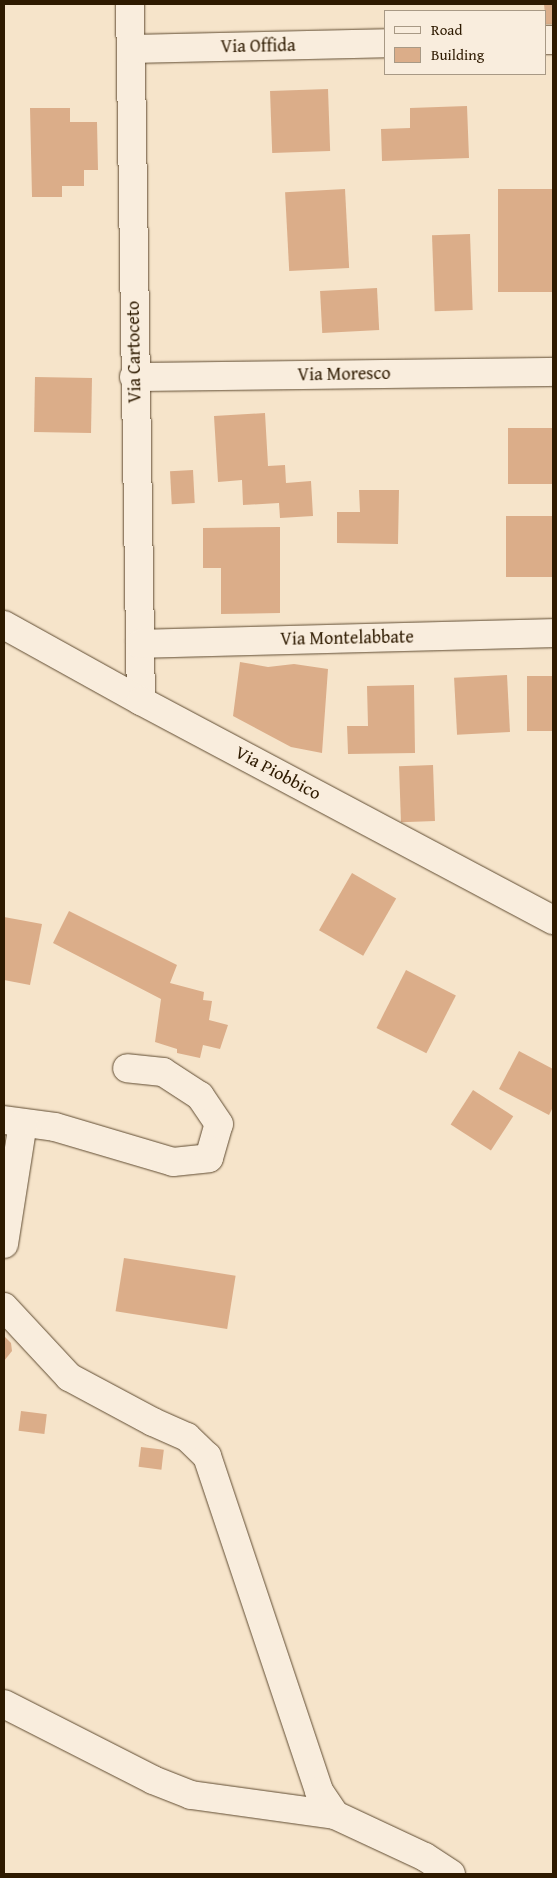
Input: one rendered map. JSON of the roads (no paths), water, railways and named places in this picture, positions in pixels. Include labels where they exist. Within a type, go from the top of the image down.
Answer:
[{"type":"street","name":"Via Cartoceto","points":[[130,4],[134,377],[141,701]]},
{"type":"street","name":"Via Offida","points":[[131,49],[384,44]]},
{"type":"street","name":"Via Moresco","points":[[134,377],[553,372]]},
{"type":"street","name":"Via Piobbico","points":[[4,624],[141,701],[553,920]]},
{"type":"street","name":"Via Montelabbate","points":[[140,644],[553,633]]},
{"type":"street","points":[[4,1244],[13,1121],[55,1127],[174,1162],[209,1158],[219,1124],[200,1096],[163,1072],[126,1068]]},
{"type":"street","points":[[4,1306],[70,1377],[153,1422],[187,1437],[207,1456],[319,1791],[335,1815]]},
{"type":"street","points":[[4,1704],[153,1780],[191,1795],[335,1815],[425,1857],[451,1874]]}]
